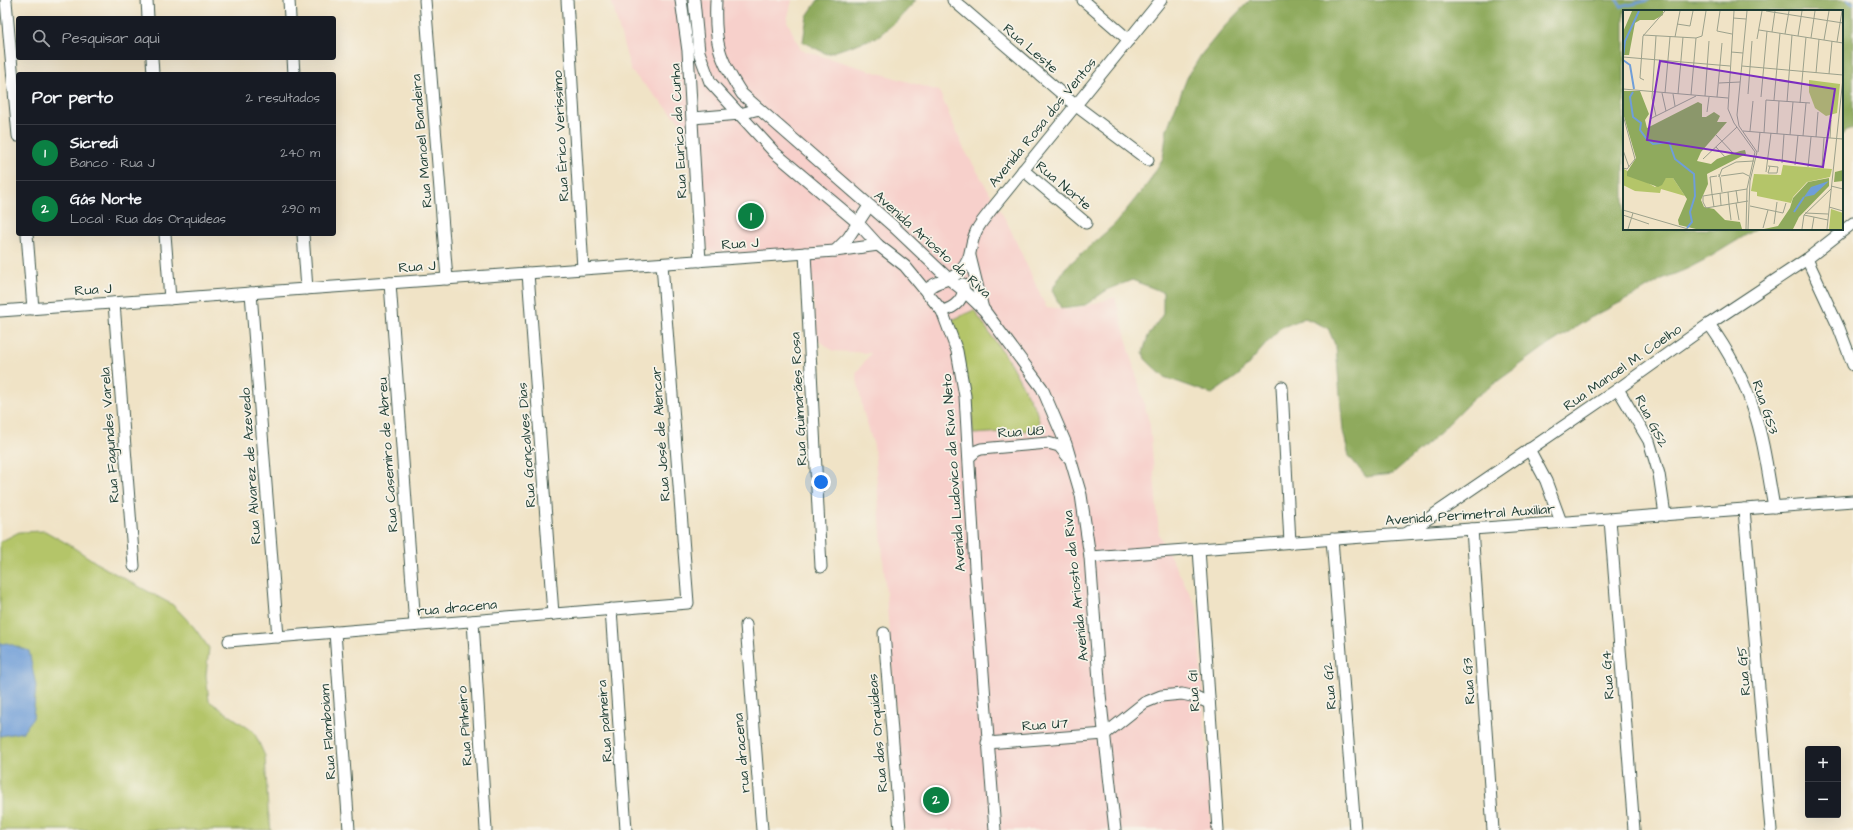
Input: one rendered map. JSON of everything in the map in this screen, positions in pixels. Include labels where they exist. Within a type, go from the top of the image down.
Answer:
[{"type":"street","points":[[147,0],[148,16]]},
{"type":"street","points":[[289,0],[290,16]]},
{"type":"street","name":"Rua Manoel Bandeira","points":[[425,0],[447,279]]},
{"type":"street","name":"Rua Érico Veríssimo","points":[[567,0],[583,269]]},
{"type":"street","name":"Rua Eurico da Cunha","points":[[682,0],[693,51],[693,118],[700,261]]},
{"type":"street","name":"Avenida Ludovico da Riva Neto","points":[[694,0],[693,51],[710,82],[775,153],[858,223],[878,245],[905,266],[942,311],[957,351],[965,396],[995,830]]},
{"type":"street","name":"Avenida Ariosto da Riva","points":[[716,0],[715,19],[719,52],[730,75],[742,94],[893,226],[984,310],[1042,388],[1071,461],[1081,495],[1090,557],[1100,694],[1114,830]]},
{"type":"street","name":"Rua Leste","points":[[953,0],[1075,105],[1148,160]]},
{"type":"street","points":[[1083,0],[1129,40]]},
{"type":"street","name":"Avenida Rosa dos Ventos","points":[[950,280],[961,271],[970,256],[974,234],[991,210],[1161,0]]},
{"type":"street","points":[[6,1],[16,114]]},
{"type":"street","points":[[152,60],[153,72]]},
{"type":"street","points":[[293,60],[294,72]]},
{"type":"street","points":[[693,118],[740,114],[759,110]]},
{"type":"street","name":"Rua Norte","points":[[1023,170],[1086,223]]},
{"type":"street","points":[[835,251],[858,223],[869,206]]},
{"type":"street","name":"Rua Manoel M. Coelho","points":[[1406,534],[1618,389],[1709,324],[1807,259],[1853,223]]},
{"type":"street","points":[[27,236],[33,309]]},
{"type":"street","points":[[165,236],[170,299]]},
{"type":"street","points":[[303,236],[307,289]]},
{"type":"street","name":"Rua J","points":[[0,311],[835,251],[878,245]]},
{"type":"street","name":"Rua Guimarães Rosa","points":[[805,253],[821,567]]},
{"type":"street","points":[[970,256],[984,310]]},
{"type":"street","points":[[1807,259],[1839,328],[1853,365]]},
{"type":"street","name":"Rua José de Alencar","points":[[662,264],[688,602]]},
{"type":"street","points":[[942,311],[956,305],[961,299],[964,291],[961,271]]},
{"type":"street","name":"Rua Gonçalves Dias","points":[[528,273],[553,614]]},
{"type":"street","points":[[926,291],[936,283],[950,280]]},
{"type":"street","name":"Rua Casemiro de Abreu","points":[[390,283],[415,625]]},
{"type":"street","name":"Rua Alvarez de Azevedo","points":[[251,293],[278,637]]},
{"type":"street","name":"Rua Fagundes Varela","points":[[114,303],[134,566]]},
{"type":"street","name":"Rua GS3","points":[[1709,324],[1727,350],[1753,407],[1764,450],[1774,507]]},
{"type":"street","points":[[1282,387],[1290,542]]},
{"type":"street","name":"Rua GS2","points":[[1618,389],[1649,441],[1659,474],[1665,515]]},
{"type":"street","name":"Rua U8","points":[[1049,440],[1059,429]]},
{"type":"street","name":"Rua U8","points":[[968,437],[984,443],[1015,443]]},
{"type":"street","name":"Rua U8","points":[[969,457],[976,450],[1015,443],[1049,440],[1063,449],[1071,461]]},
{"type":"street","points":[[1529,449],[1546,481],[1561,522]]},
{"type":"street","name":"Avenida Perimetral Auxiliar","points":[[1090,557],[1853,501]]},
{"type":"street","name":"Rua G5","points":[[1744,509],[1771,830]]},
{"type":"street","name":"Rua G4","points":[[1610,519],[1634,830]]},
{"type":"street","name":"Rua G3","points":[[1472,529],[1494,830]]},
{"type":"street","name":"Rua G2","points":[[1332,539],[1355,830]]},
{"type":"street","name":"Rua G1","points":[[1199,549],[1218,830]]},
{"type":"street","name":"rua dracena","points":[[229,641],[688,602]]},
{"type":"street","name":"Rua palmeira","points":[[611,609],[626,830]]},
{"type":"street","name":"Rua Pinheiro","points":[[473,621],[486,830]]},
{"type":"street","name":"rua dracena","points":[[746,625],[762,830]]},
{"type":"street","name":"Rua Flamboiam","points":[[335,632],[350,830]]},
{"type":"street","name":"Rua das Orquídeas","points":[[884,633],[900,830]]},
{"type":"street","points":[[1105,734],[1144,703],[1161,696],[1182,694],[1196,697],[1209,703]]},
{"type":"street","name":"Rua U7","points":[[988,743],[1105,734]]},
{"type":"shaded area","points":[[611,0],[792,0],[787,21],[801,50],[939,91],[964,149],[1007,222],[1046,307],[1073,310],[1115,297],[1150,425],[1159,535],[1197,607],[1212,830],[905,830],[874,446],[863,411],[856,373],[871,353],[833,351],[817,339],[809,258],[708,251],[681,123],[631,71]]},
{"type":"green space","points":[[818,0],[916,0],[898,20],[877,37],[827,54],[803,42],[807,16]]},
{"type":"green space","points":[[1250,0],[1853,0],[1853,129],[1846,131],[1843,134],[1843,10],[1623,10],[1623,230],[1754,230],[1710,257],[1687,269],[1662,279],[1639,293],[1590,318],[1542,349],[1473,399],[1434,438],[1392,474],[1366,477],[1349,456],[1343,431],[1336,347],[1328,328],[1305,318],[1280,328],[1239,375],[1212,394],[1164,377],[1145,359],[1143,352],[1148,336],[1163,314],[1163,292],[1132,280],[1107,290],[1085,305],[1061,308],[1052,290],[1065,268],[1114,225],[1149,182],[1163,158],[1167,129],[1187,78],[1201,55],[1224,27]]},
{"type":"green space","points":[[974,310],[1010,363],[1036,410],[1039,421],[1038,430],[973,434],[971,395],[952,320]]},
{"type":"green space","points":[[45,531],[103,567],[173,605],[193,626],[209,648],[206,675],[209,701],[254,732],[265,756],[268,809],[271,830],[0,830],[0,542],[19,532]]},
{"type":"water","points":[[7,643],[29,651],[36,686],[33,718],[23,732],[0,736],[0,644]]},
{"type":"waterway","points":[[1617,0],[1621,7],[1649,0]]},
{"type":"waterway","points":[[1848,0],[1853,3]]},
{"type":"place","name":"Sicredi","points":[[751,216]]},
{"type":"place","name":"Gás Norte","points":[[936,800]]}]
